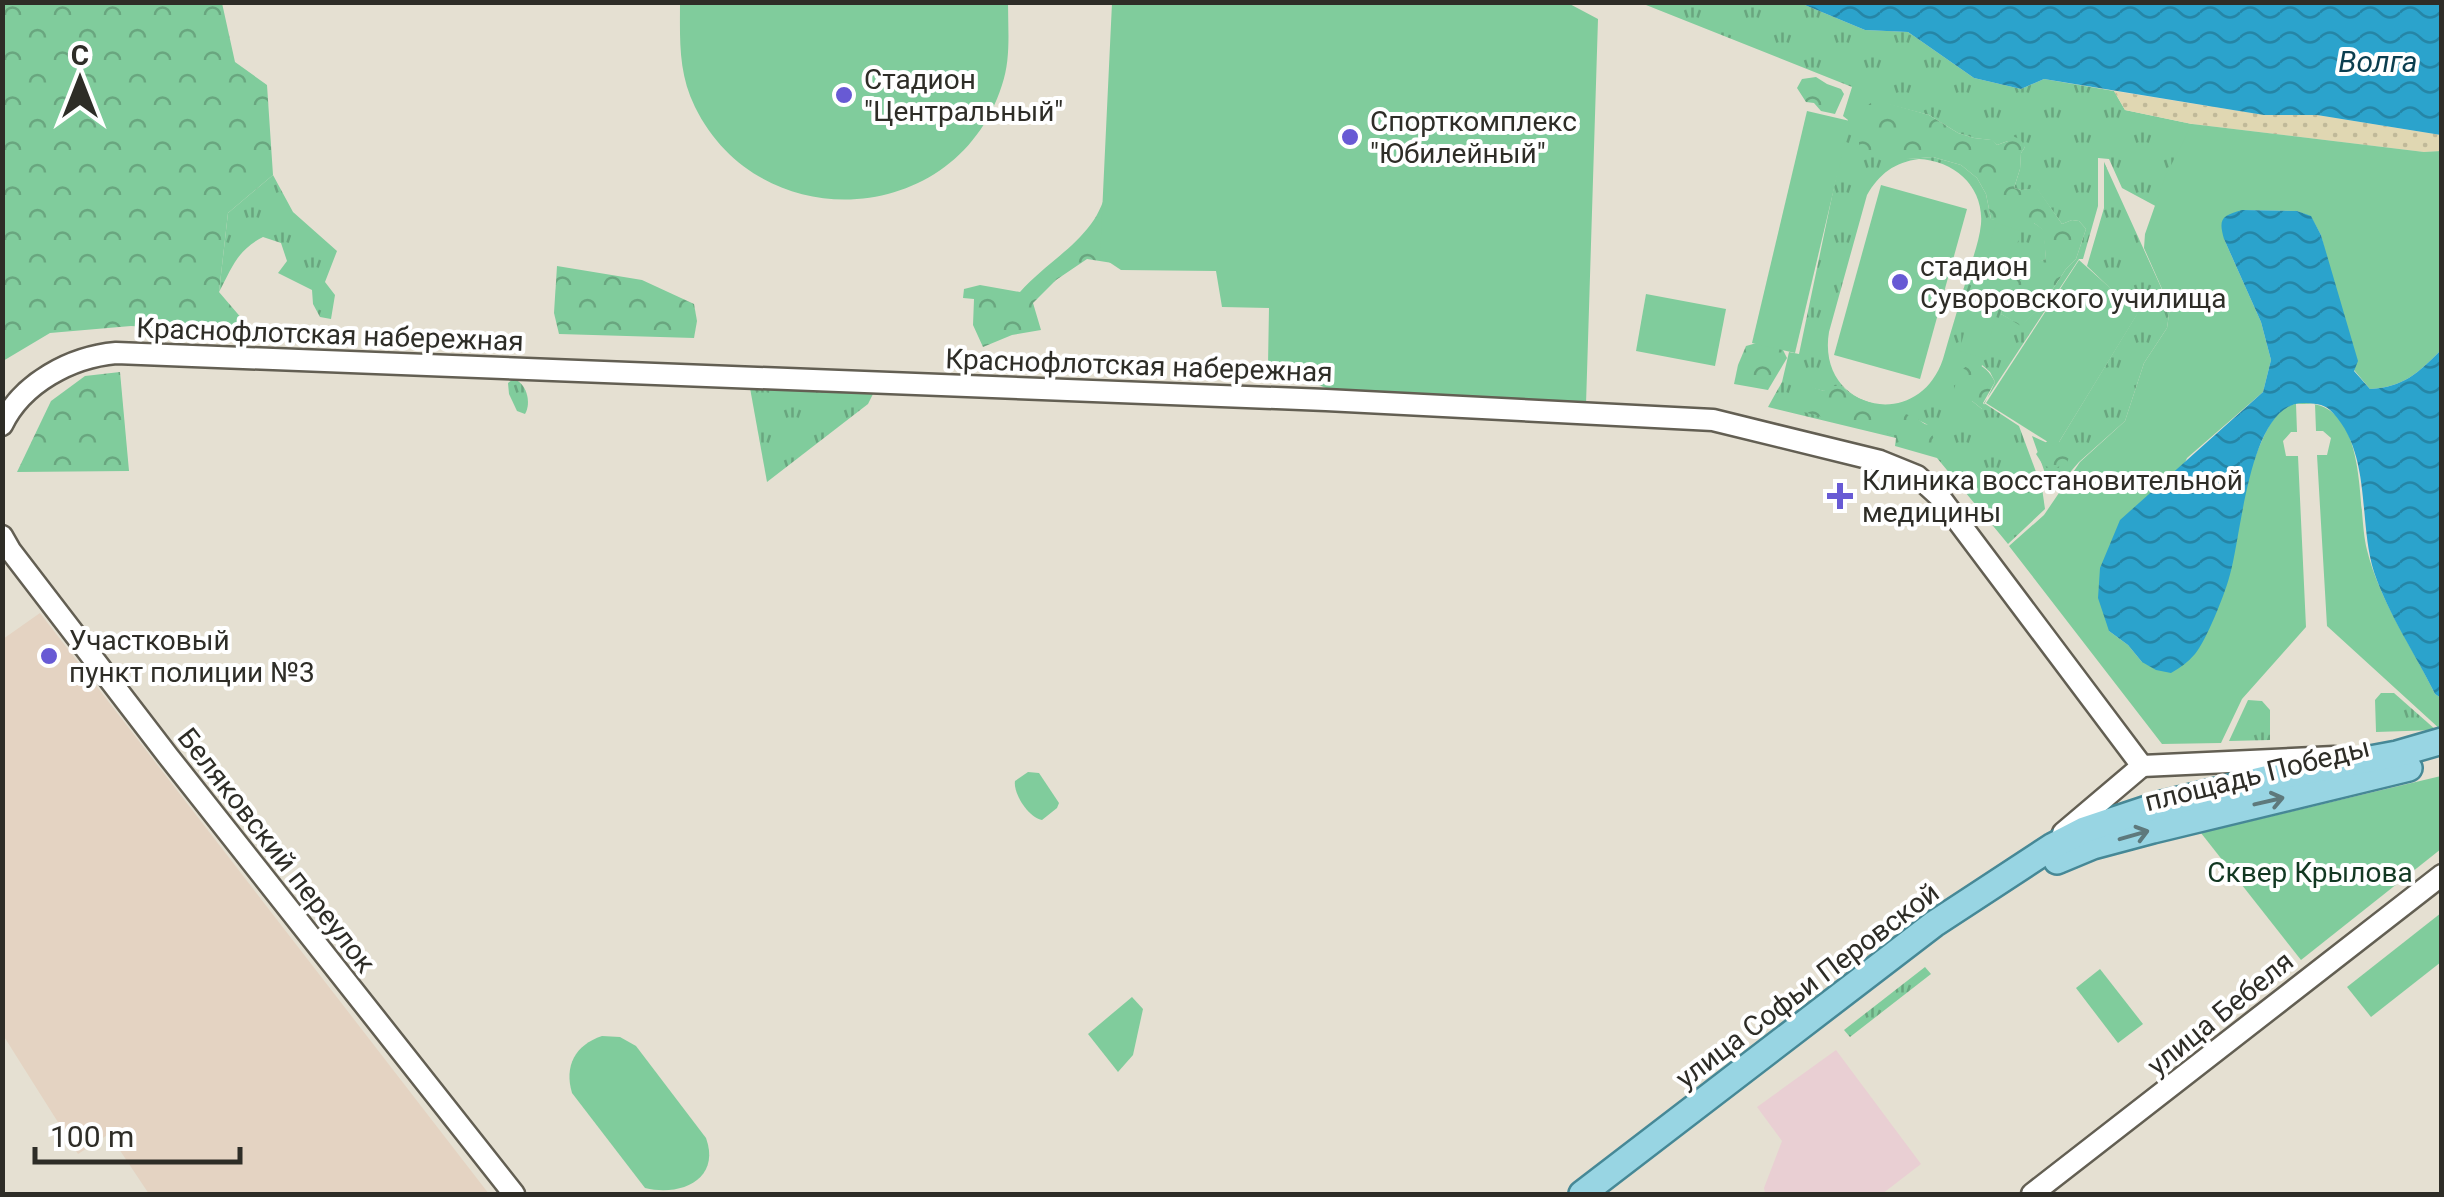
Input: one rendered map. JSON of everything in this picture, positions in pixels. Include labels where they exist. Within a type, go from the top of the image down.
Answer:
[{"type":"main road","name":"площадь Победы","points":[[2081,841],[2134,812],[2442,741]]},
{"type":"main road","name":"площадь Победы","points":[[2081,841],[2174,824],[2442,758]]},
{"type":"main road","points":[[2174,824],[2176,811],[2187,798]]},
{"type":"main road","name":"улица Софьи Перовской","points":[[1582,1194],[1934,924],[2038,854],[2081,841]]},
{"type":"main road","name":"улица Софьи Перовской","points":[[1602,1194],[1957,922],[2020,880],[2070,854],[2081,841]]},
{"type":"street","name":"Краснофлотская набережная","points":[[4,422],[44,378],[84,360],[116,353],[1326,400],[1713,420],[1866,456],[1904,469],[1928,484],[2142,766]]},
{"type":"street","name":"Беляковский переулок","points":[[2,536],[168,756],[514,1194]]},
{"type":"street","name":"площадь Победы","points":[[2142,766],[2397,754]]},
{"type":"street","points":[[2038,854],[2142,766]]},
{"type":"street","name":"улица Бебеля","points":[[2032,1194],[2442,875]]},
{"type":"shaded area","points":[[40,613],[489,1194],[149,1194],[109,1134],[78,1154],[3,1035],[3,639]]},
{"type":"shaded area","points":[[1836,1050],[1921,1164],[1882,1194],[1765,1194],[1782,1141],[1757,1107]]},
{"type":"green space","points":[[3,2],[222,3],[235,62],[267,85],[273,175],[228,213],[219,292],[255,334],[131,326],[50,333],[3,361]]},
{"type":"green space","name":"Спорткомплекс \"Юбилейный\"","points":[[1566,2],[1598,19],[1586,405],[1332,394],[1268,364],[1269,308],[1222,307],[1216,271],[1121,270],[1100,256],[1112,3]]},
{"type":"green space","name":"Стадион \"Центральный\"","points":[[680,3],[1008,3],[1005,75],[979,132],[944,167],[902,190],[856,199],[809,196],[764,179],[725,150],[695,107],[683,69]]},
{"type":"green space","points":[[1641,3],[1800,3],[1865,30],[1908,32],[1974,78],[2021,89],[2044,79],[2114,91],[2125,110],[2192,124],[2193,135],[2161,209],[2122,188],[2109,159],[2098,158],[2098,206],[2083,259],[2079,259],[1987,398],[1995,382],[1982,365],[1972,401],[1982,409],[1985,403],[2019,426],[2042,488],[2045,509],[2008,544],[1937,458],[1895,446],[1896,438],[1768,407],[1782,382],[1789,352],[1799,354],[1848,120],[1843,116],[1852,87]],"holes":[[[1876,101],[1929,115],[1974,138],[2025,147],[2014,188],[2037,189],[2062,224],[2079,221],[2086,229],[2076,259],[2041,307],[2021,325],[2001,314],[2017,280],[2046,259],[2044,230],[2034,223],[1991,219],[1986,194],[1977,178],[1961,165],[1933,157],[1908,159]],[[1932,161],[1965,178],[1978,199],[1981,224],[1943,359],[1930,383],[1913,397],[1893,404],[1872,403],[1853,395],[1838,380],[1829,359],[1829,332],[1867,195],[1889,170],[1902,163]],[[1842,386],[1860,400],[1928,425],[1809,387],[1824,391]]]},
{"type":"green space","points":[[1816,77],[1844,94],[1835,114],[1806,102],[1797,88],[1802,79]]},
{"type":"green space","points":[[1876,100],[1929,115],[1958,133],[1992,140],[1997,145],[2012,136],[2020,139],[2025,147],[2014,188],[2037,188],[2062,224],[2079,221],[2086,229],[2076,259],[2041,307],[2021,326],[2001,314],[2015,277],[2046,259],[2043,230],[2034,223],[2024,228],[1991,219],[1986,194],[1977,178],[1961,165],[1933,157],[1908,159],[1859,149],[1859,110]]},
{"type":"green space","points":[[1807,111],[1850,121],[1795,353],[1752,343]]},
{"type":"green space","points":[[2192,124],[2441,151],[2441,350],[2410,377],[2370,389],[2354,370],[2321,235],[2311,217],[2297,211],[2242,210],[2224,239],[2261,322],[2271,360],[2263,392],[2187,458],[2109,631],[2142,662],[2273,420],[2286,408],[2294,404],[2304,403],[2308,404],[2296,404],[2297,432],[2291,432],[2283,441],[2286,456],[2298,456],[2306,627],[2242,699],[2221,743],[2162,744],[2009,546],[2044,515],[2080,462],[2125,421],[2144,363],[2167,328],[2170,307],[2144,248],[2145,234],[2165,177]]},
{"type":"green space","points":[[2104,162],[2170,307],[2167,328],[2144,363],[2125,421],[2079,462],[2052,493],[2032,436],[2056,447],[2137,314],[2087,266],[2104,208]]},
{"type":"green space","points":[[273,175],[293,212],[337,251],[325,282],[335,295],[331,319],[320,317],[313,304],[312,290],[278,273],[287,261],[281,243],[263,237],[241,254],[219,292],[228,213]]},
{"type":"green space","name":"стадион Суворовского училища","points":[[1881,185],[1967,209],[1920,379],[1834,355]]},
{"type":"green space","points":[[1109,187],[1125,265],[1087,259],[1056,280],[1033,303],[1041,330],[1012,335],[983,347],[973,325],[974,299],[963,298],[964,289],[980,285],[1020,292],[1083,234]]},
{"type":"green space","points":[[1996,223],[2021,231],[1984,358],[1959,351]]},
{"type":"green space","points":[[2079,260],[2138,313],[2056,447],[1986,403]]},
{"type":"green space","points":[[557,266],[642,280],[694,304],[694,338],[559,334],[554,313]]},
{"type":"green space","points":[[1646,294],[1726,309],[1715,366],[1636,351]]},
{"type":"green space","points":[[1771,339],[1780,344],[1787,358],[1768,390],[1734,384],[1746,346]]},
{"type":"green space","points":[[1973,362],[1995,382],[1983,403],[1988,410],[1972,401],[1964,405],[1954,394],[1959,375]]},
{"type":"green space","points":[[120,372],[129,471],[17,472],[51,401],[85,376]]},
{"type":"green space","points":[[513,379],[526,393],[525,414],[517,411],[509,394],[508,383]]},
{"type":"green space","points":[[1809,386],[1824,391],[1829,386],[1842,386],[1853,395],[1914,417],[1933,435],[1934,449],[1917,450],[1899,442],[1899,435],[1800,411],[1797,403]]},
{"type":"green space","points":[[750,388],[874,392],[868,404],[767,482]]},
{"type":"green space","points":[[2315,406],[2325,408],[2340,420],[2350,439],[2367,550],[2397,624],[2435,694],[2441,698],[2441,730],[2327,626],[2317,455],[2327,455],[2331,438],[2316,431]]},
{"type":"green space","points":[[2049,439],[2068,445],[2070,454],[2067,463],[2053,469],[2043,465],[2036,454]]},
{"type":"green space","points":[[2381,693],[2394,693],[2436,730],[2376,732],[2375,700]]},
{"type":"green space","points":[[2248,700],[2262,701],[2270,710],[2270,740],[2229,741]]},
{"type":"green space","points":[[1028,772],[1039,773],[1059,803],[1042,820],[1019,799],[1015,781]]},
{"type":"green space","name":"Сквер Крылова","points":[[2441,776],[2441,849],[2301,960],[2201,833]]},
{"type":"green space","points":[[2441,913],[2441,962],[2371,1017],[2347,987]]},
{"type":"green space","points":[[1925,967],[1931,974],[1850,1037],[1844,1030]]},
{"type":"green space","points":[[2100,969],[2143,1024],[2118,1043],[2076,988]]},
{"type":"green space","points":[[1132,997],[1143,1009],[1133,1055],[1118,1072],[1088,1034]]},
{"type":"green space","points":[[602,1036],[620,1037],[636,1046],[706,1138],[708,1164],[695,1182],[672,1190],[645,1188],[572,1093],[570,1074],[574,1058],[585,1045]]},
{"type":"sand","points":[[2114,91],[2265,115],[2317,115],[2441,135],[2441,151],[2192,124],[2125,110]]},
{"type":"water","name":"Волга","points":[[1800,3],[2441,3],[2441,135],[2317,115],[2264,115],[2044,79],[2021,89],[1974,78],[1908,32],[1865,30]]},
{"type":"water","points":[[2242,210],[2297,211],[2311,216],[2321,235],[2358,361],[2354,371],[2370,389],[2410,377],[2441,350],[2441,698],[2435,694],[2395,619],[2374,572],[2354,449],[2333,413],[2318,404],[2287,408],[2271,423],[2251,474],[2227,586],[2192,657],[2171,673],[2156,670],[2109,631],[2098,598],[2100,568],[2120,520],[2263,392],[2271,360],[2261,322],[2221,226],[2226,216]]},
{"type":"place","name":"Стадион \"Центральный\"","points":[[844,95]]},
{"type":"place","name":"Спорткомплекс \"Юбилейный\"","points":[[1350,137]]},
{"type":"place","name":"стадион Суворовского училища","points":[[1900,282]]},
{"type":"place","name":"Клиника восстановительной медицины","points":[[1840,496]]},
{"type":"place","name":"Участковый пункт полиции №3","points":[[49,656]]}]
